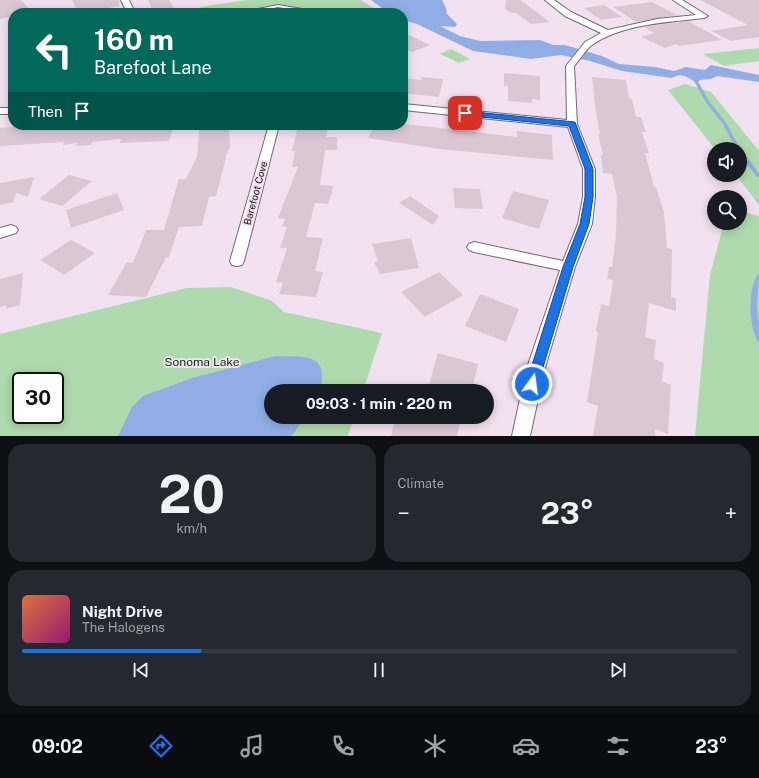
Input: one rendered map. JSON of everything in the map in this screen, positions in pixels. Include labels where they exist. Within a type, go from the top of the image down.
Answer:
[{"type":"street","points":[[549,0],[568,14],[607,33]]},
{"type":"street","points":[[521,436],[535,371],[568,267],[585,224],[589,197],[589,169],[572,124],[569,75],[570,66],[588,44],[607,33],[657,22],[704,16],[677,0]]},
{"type":"street","points":[[408,108],[572,124]]},
{"type":"street","name":"Barefoot Cove","points":[[237,261],[273,130]]},
{"type":"street","points":[[474,247],[568,267]]},
{"type":"lane","points":[[268,8],[278,6],[290,8]]},
{"type":"green space","points":[[246,0],[361,0],[373,8],[201,8],[200,7]]},
{"type":"green space","points":[[759,48],[759,61],[724,66],[703,54]]},
{"type":"green space","points":[[451,49],[470,59],[459,63],[440,54]]},
{"type":"green space","points":[[685,84],[711,92],[759,151],[759,205],[741,182],[747,182],[747,142],[709,142],[668,90]]},
{"type":"green space","points":[[747,213],[759,216],[759,436],[695,436],[710,275],[722,230],[747,230]]},
{"type":"green space","name":"Sonoma Lake","points":[[231,287],[272,301],[284,312],[382,333],[365,384],[264,384],[264,424],[352,424],[348,436],[0,436],[0,334],[187,288]]},
{"type":"water","points":[[371,0],[442,0],[447,14],[457,24],[455,27],[440,26],[460,36],[480,41],[540,40],[553,45],[565,45],[602,56],[619,64],[655,67],[674,71],[686,67],[705,70],[711,65],[759,75],[759,82],[717,76],[711,79],[700,80],[697,83],[682,75],[672,78],[622,71],[590,61],[561,55],[531,59],[473,51],[417,24],[408,21],[408,8],[382,8]]},
{"type":"water","points":[[276,356],[298,356],[312,359],[318,363],[321,368],[322,380],[321,384],[264,384],[264,424],[300,424],[291,436],[118,436],[132,407],[143,396],[192,378]]},
{"type":"building","points":[[0,0],[21,0],[28,8],[8,8],[8,17],[0,19]]},
{"type":"building","points":[[72,0],[119,0],[119,6],[108,8],[76,8]]},
{"type":"building","points":[[148,0],[169,0],[174,8],[152,8]]},
{"type":"building","points":[[506,0],[520,0],[550,22],[531,24],[516,13],[511,13],[505,9]]},
{"type":"building","points":[[700,0],[759,0],[759,37],[731,41],[711,31],[748,25]]},
{"type":"building","points":[[652,2],[677,15],[636,22],[613,7]]},
{"type":"building","points":[[604,5],[622,17],[601,20],[584,8]]},
{"type":"building","points":[[688,21],[722,40],[679,46],[676,44],[665,48],[641,37],[654,33],[644,27]]},
{"type":"building","points":[[408,34],[430,45],[412,52],[408,50]]},
{"type":"building","points":[[504,73],[540,76],[540,100],[532,99],[532,103],[508,101],[508,86],[504,86]]},
{"type":"building","points":[[421,77],[443,79],[439,97],[408,94],[408,79],[421,80]]},
{"type":"building","points":[[592,77],[626,80],[629,98],[632,99],[636,117],[641,117],[646,132],[642,132],[649,153],[645,153],[654,187],[656,187],[664,212],[667,248],[672,249],[671,297],[676,299],[676,311],[649,303],[645,337],[656,340],[654,359],[664,363],[662,381],[671,385],[668,434],[655,429],[655,436],[593,436],[598,406],[587,402],[601,304],[609,306],[613,280],[607,279],[609,267],[612,267],[616,236],[617,196],[612,174],[603,173],[601,155],[603,155],[598,134],[600,134]]},
{"type":"building","points":[[408,124],[517,137],[517,131],[552,135],[553,160],[439,149],[368,138],[372,130],[408,130]]},
{"type":"building","points":[[8,127],[8,130],[172,130],[169,141],[120,143],[121,139],[92,142],[91,145],[76,146],[77,143],[63,145],[64,142],[0,146],[0,128]]},
{"type":"building","points":[[229,130],[230,147],[225,158],[216,196],[209,197],[202,226],[179,227],[169,257],[166,257],[146,297],[108,295],[127,262],[133,263],[146,230],[164,230],[179,179],[186,179],[197,157],[199,131]]},
{"type":"building","points":[[297,130],[327,130],[326,137],[337,137],[337,150],[325,150],[320,185],[334,186],[328,204],[315,203],[306,237],[323,238],[315,271],[323,272],[316,297],[279,294],[283,283],[276,282],[287,248],[280,248],[287,227],[282,226],[285,219],[278,218],[298,167],[292,167],[295,151],[292,151]]},
{"type":"building","points":[[69,175],[92,181],[62,206],[39,199]]},
{"type":"building","points":[[34,177],[28,197],[16,193],[13,202],[0,205],[0,183]]},
{"type":"building","points":[[453,188],[480,189],[483,209],[455,208]]},
{"type":"building","points":[[513,191],[549,200],[539,229],[502,218]]},
{"type":"building","points":[[117,193],[124,210],[71,228],[66,210]]},
{"type":"building","points":[[410,196],[439,216],[433,225],[399,203]]},
{"type":"building","points":[[411,238],[419,268],[380,274],[374,262],[378,261],[372,244]]},
{"type":"building","points":[[71,240],[95,253],[64,275],[40,260]]},
{"type":"building","points":[[439,272],[463,295],[425,317],[401,292]]},
{"type":"building","points":[[23,273],[20,305],[6,309],[6,305],[0,307],[0,279]]},
{"type":"building","points":[[480,294],[519,309],[506,342],[465,326]]},
{"type":"building","points":[[438,353],[478,364],[474,384],[429,384]]},
{"type":"building","points":[[394,424],[460,424],[457,436],[391,436]]},
{"type":"waterway","points":[[695,79],[707,101],[725,124],[734,142]]},
{"type":"waterway","points":[[747,161],[759,176]]},
{"type":"waterway","points":[[759,276],[756,282],[754,298],[754,317],[759,339]]},
{"type":"route","points":[[465,113],[572,124],[589,169],[589,197],[585,224],[568,267],[532,384]]}]
